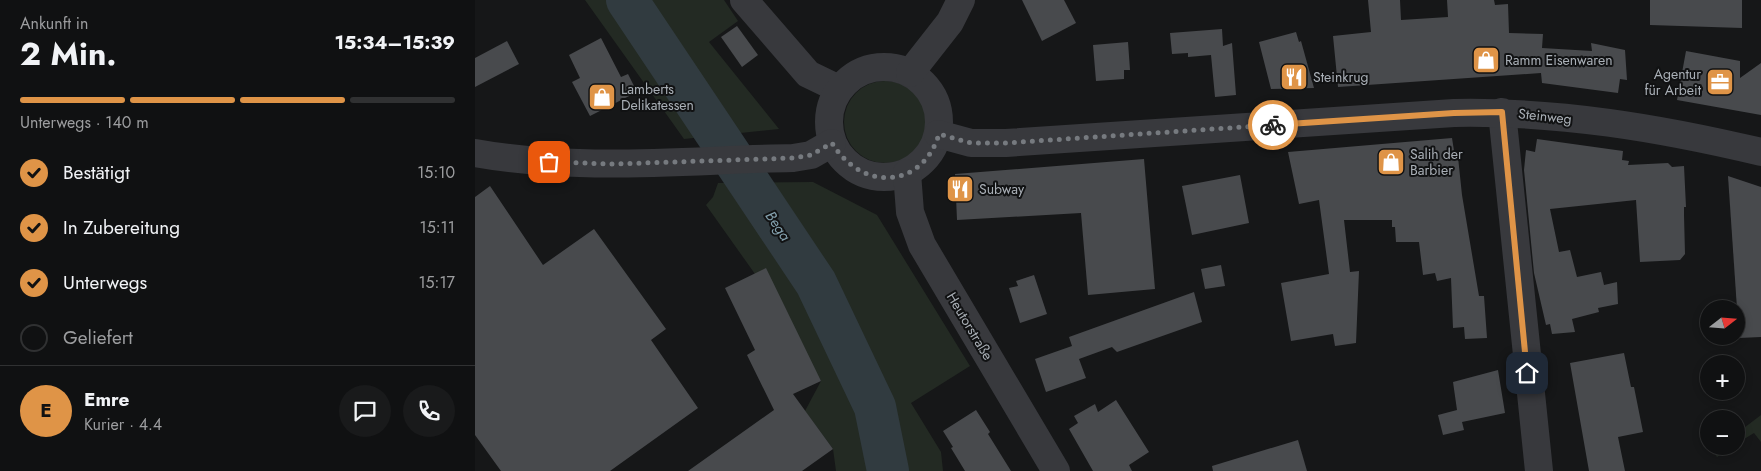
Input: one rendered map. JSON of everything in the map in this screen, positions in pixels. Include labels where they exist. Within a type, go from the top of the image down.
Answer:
[{"type":"street","points":[[744,0],[808,74],[839,89]]},
{"type":"street","points":[[909,73],[950,22],[961,0]]},
{"type":"street","points":[[881,66],[897,68],[909,73],[921,80],[935,101],[939,112],[939,134],[930,154],[917,167],[907,173],[881,178],[865,175],[851,167],[840,156],[832,143],[829,116],[831,106],[839,89],[851,78],[865,70],[881,66]]},
{"type":"street","points":[[1502,112],[1539,471]]},
{"type":"street","name":"Steinweg","points":[[939,134],[971,143],[1006,143],[1454,113],[1502,112],[1642,127],[1761,152]]},
{"type":"street","points":[[475,152],[569,164],[793,158],[811,155],[832,143]]},
{"type":"street","name":"Heutorstraße","points":[[907,173],[910,212],[922,245],[1056,471]]},
{"type":"shaded area","points":[[585,0],[724,0],[738,21],[709,42],[779,129],[684,139]]},
{"type":"shaded area","points":[[885,81],[901,84],[914,93],[923,106],[926,122],[923,138],[914,151],[901,160],[885,163],[869,160],[856,151],[847,138],[844,122],[847,106],[856,93],[869,84]]},
{"type":"shaded area","points":[[813,182],[877,215],[970,366],[911,403],[941,452],[943,471],[836,471],[833,449],[805,411],[821,381],[755,274],[706,205],[713,197],[718,183]]},
{"type":"shaded area","points":[[1761,415],[1761,442],[1754,433],[1745,438],[1745,427]]},
{"type":"building","points":[[1022,0],[1064,0],[1076,23],[1042,41]]},
{"type":"building","points":[[1368,0],[1400,0],[1401,20],[1448,17],[1447,0],[1494,0],[1495,5],[1508,4],[1509,33],[1543,34],[1542,48],[1592,51],[1591,43],[1625,50],[1627,80],[1620,79],[1618,93],[1542,83],[1541,73],[1338,87],[1333,36],[1371,32]]},
{"type":"building","points":[[1650,0],[1742,0],[1742,28],[1650,25]]},
{"type":"building","points":[[737,26],[758,55],[742,67],[721,37]]},
{"type":"building","points":[[1222,29],[1223,46],[1232,43],[1236,95],[1215,97],[1211,55],[1188,57],[1188,53],[1172,54],[1170,33]]},
{"type":"building","points":[[1296,32],[1299,42],[1301,41],[1314,88],[1271,89],[1259,42]]},
{"type":"building","points":[[601,38],[621,77],[628,74],[637,92],[590,116],[572,82],[580,78],[569,55]]},
{"type":"building","points":[[507,41],[519,64],[475,87],[475,58]]},
{"type":"building","points":[[1128,42],[1130,70],[1124,70],[1124,79],[1096,81],[1093,45]]},
{"type":"building","name":"Agentur für Arbeit","points":[[1686,51],[1740,61],[1740,78],[1761,63],[1761,115],[1677,100]]},
{"type":"building","points":[[1452,138],[1455,157],[1458,157],[1462,195],[1479,296],[1484,296],[1487,338],[1465,339],[1464,327],[1453,328],[1451,278],[1437,281],[1435,273],[1423,275],[1419,242],[1396,242],[1395,227],[1392,227],[1392,220],[1344,220],[1350,272],[1359,271],[1356,343],[1335,346],[1333,334],[1291,341],[1281,283],[1329,274],[1319,200],[1299,204],[1288,152]]},
{"type":"building","points":[[1537,139],[1623,151],[1622,160],[1629,161],[1628,165],[1668,163],[1672,167],[1684,166],[1686,207],[1684,207],[1685,254],[1680,260],[1640,262],[1636,200],[1550,209],[1559,252],[1570,250],[1577,277],[1601,272],[1604,285],[1617,282],[1618,304],[1598,308],[1599,312],[1572,319],[1575,332],[1552,334],[1550,324],[1546,325],[1534,273],[1524,170],[1526,150],[1535,152]]},
{"type":"building","points":[[1144,159],[1155,289],[1088,295],[1081,213],[957,220],[955,174]]},
{"type":"building","points":[[1240,175],[1249,223],[1192,235],[1182,186]]},
{"type":"building","points":[[1728,176],[1761,187],[1761,337],[1745,338],[1745,300],[1736,300]]},
{"type":"building","points":[[490,186],[543,265],[594,229],[666,329],[651,340],[698,408],[610,471],[501,471],[475,435],[475,197]]},
{"type":"building","points":[[1221,265],[1225,286],[1205,289],[1201,269]]},
{"type":"building","points":[[766,268],[821,381],[793,394],[833,449],[802,471],[688,471],[774,410],[747,355],[755,350],[725,288]]},
{"type":"building","points":[[1034,275],[1047,314],[1020,323],[1009,288],[1018,286],[1016,281]]},
{"type":"building","points":[[1194,292],[1202,322],[1117,352],[1112,347],[1079,359],[1086,378],[1046,392],[1035,359],[1072,346],[1069,337]]},
{"type":"building","points":[[1624,353],[1631,387],[1634,387],[1643,432],[1618,437],[1625,471],[1589,471],[1570,363]]},
{"type":"building","points":[[1498,370],[1505,413],[1462,422],[1464,430],[1443,435],[1438,415],[1457,410],[1453,382]]},
{"type":"building","points":[[1116,400],[1149,452],[1129,465],[1132,471],[1093,471],[1069,429],[1078,423],[1074,416],[1095,404],[1098,412]]},
{"type":"building","points":[[976,410],[990,432],[988,434],[1011,471],[965,471],[951,448],[953,447],[943,431]]},
{"type":"building","points":[[1298,440],[1307,471],[1213,471],[1212,466]]},
{"type":"waterway","name":"Bega","points":[[627,0],[816,283],[875,407],[888,471]]},
{"type":"way so far","points":[[549,162],[614,164],[687,160],[793,158],[811,155],[832,143],[840,156],[851,167],[865,175],[881,178],[894,177],[907,173],[917,167],[930,154],[939,134],[971,143],[1006,143],[1273,125]]},
{"type":"place","name":"Ramm Eisenwaren","points":[[1486,60]]},
{"type":"place","name":"Steinkrug","points":[[1294,77]]},
{"type":"place","name":"Agentur für Arbeit","points":[[1720,82]]},
{"type":"place","name":"Lamberts Delikatessen","points":[[602,97]]},
{"type":"place","name":"Salih der Barbier","points":[[1391,162]]},
{"type":"place","name":"Subway","points":[[960,189]]},
{"type":"route","points":[[1273,125],[1454,113],[1502,112],[1527,373]]}]
